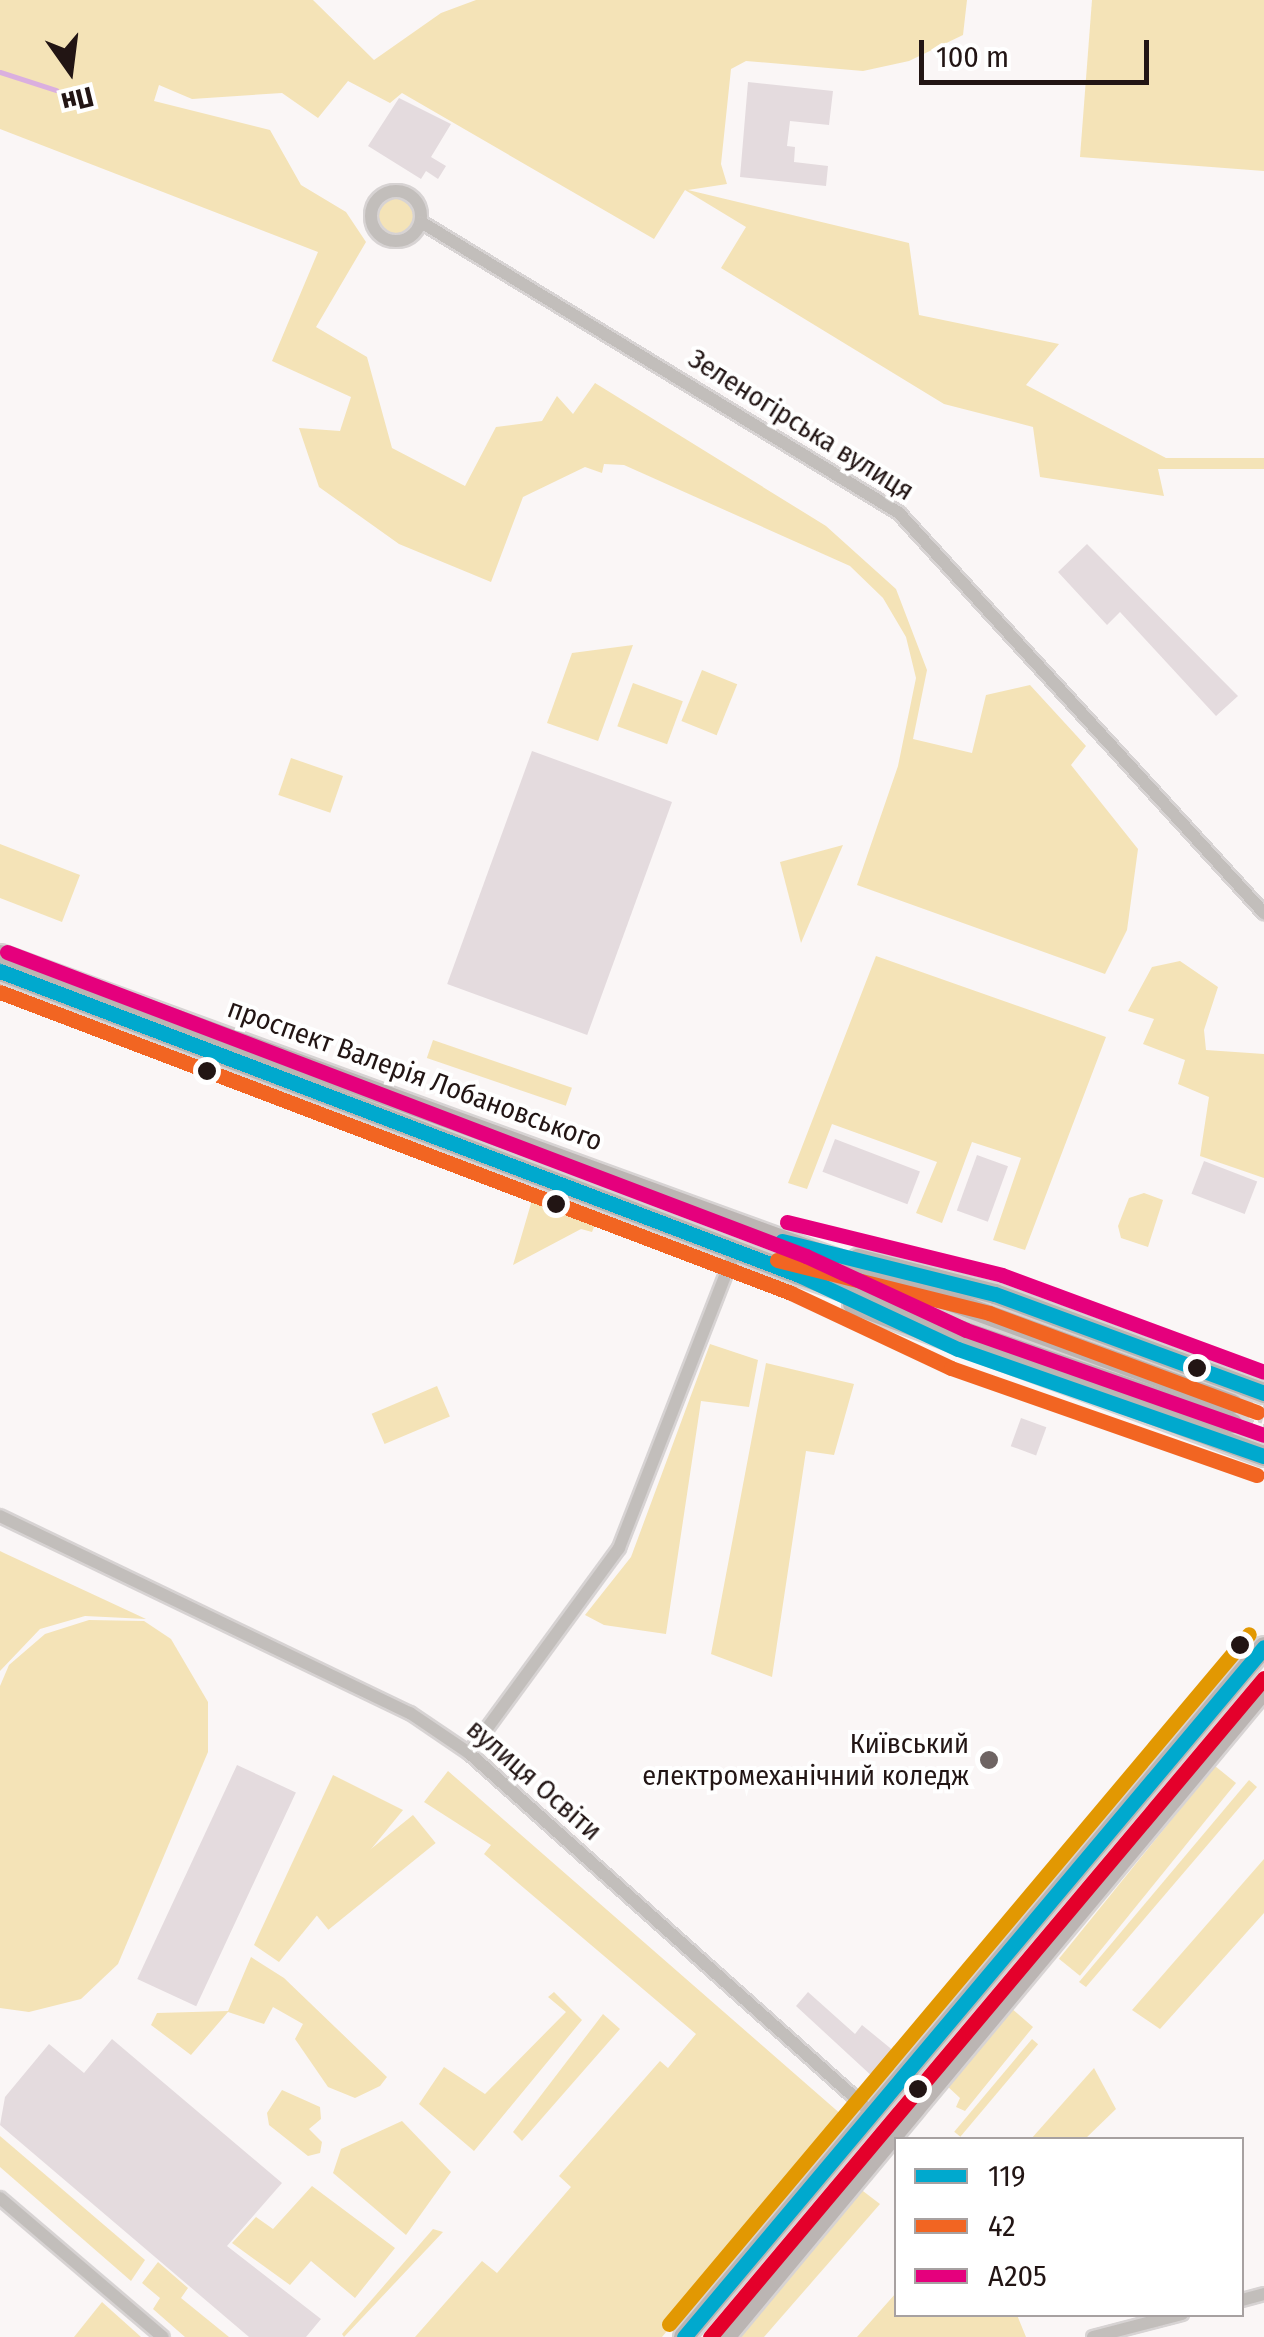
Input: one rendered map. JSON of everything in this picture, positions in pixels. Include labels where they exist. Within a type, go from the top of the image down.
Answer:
[{"type":"main road","name":"проспект Валерія Лобановського","points":[[0,954],[810,1252],[1232,1413],[799,1275]]},
{"type":"main road","name":"проспект Валерія Лобановського","points":[[0,971],[799,1275],[958,1348],[1264,1456]]},
{"type":"main road","name":"проспект Валерія Лобановського","points":[[810,1252],[892,1264],[995,1294],[1264,1393]]},
{"type":"main road","points":[[684,2337],[1264,1647]]},
{"type":"main road","points":[[725,2337],[1264,1690]]},
{"type":"street","points":[[391,192],[407,194],[421,222],[412,236],[388,241],[372,224],[372,207],[391,192]]},
{"type":"street","name":"Зеленогірська вулиця","points":[[421,222],[898,513],[1264,913]]},
{"type":"street","points":[[469,1752],[619,1548],[735,1250]]},
{"type":"street","name":"вулиця Освіти","points":[[0,1516],[410,1714],[469,1752],[872,2113]]},
{"type":"street","points":[[0,2198],[162,2337]]},
{"type":"street","points":[[1094,2337],[1171,2317]]},
{"type":"shaded area","points":[[0,0],[313,0],[374,60],[441,13],[476,0],[967,0],[963,35],[909,61],[863,71],[746,61],[731,69],[721,164],[727,184],[688,190],[909,243],[919,315],[1059,344],[1026,385],[1166,458],[1264,458],[1264,469],[1158,469],[1164,496],[1040,477],[1033,427],[944,404],[721,268],[746,227],[685,190],[654,239],[402,93],[390,103],[348,81],[318,118],[282,93],[192,99],[159,85],[154,101],[270,130],[301,185],[346,212],[366,242],[316,327],[367,357],[392,448],[465,486],[496,427],[542,421],[557,396],[573,414],[595,383],[826,526],[896,589],[927,670],[913,739],[972,753],[986,695],[1030,685],[1086,746],[1071,765],[1138,849],[1127,930],[1105,974],[857,885],[898,766],[916,678],[906,637],[883,598],[850,566],[624,465],[604,464],[602,473],[585,467],[523,497],[491,582],[399,544],[319,487],[299,428],[340,431],[351,397],[272,361],[318,252],[0,129]]},
{"type":"shaded area","points":[[1092,0],[1264,0],[1264,171],[1080,157]]},
{"type":"shaded area","points":[[395,196],[409,202],[415,216],[409,230],[395,236],[381,230],[375,216],[381,202]]},
{"type":"shaded area","points":[[633,645],[598,741],[547,723],[572,653]]},
{"type":"shaded area","points":[[702,670],[737,684],[717,735],[681,721]]},
{"type":"shaded area","points":[[633,683],[683,701],[667,744],[617,726]]},
{"type":"shaded area","points":[[291,758],[343,776],[330,813],[278,795]]},
{"type":"shaded area","points":[[0,844],[80,875],[62,922],[0,898]]},
{"type":"shaded area","points":[[843,845],[801,943],[780,862]]},
{"type":"shaded area","points":[[876,956],[1106,1037],[1025,1250],[993,1240],[1021,1158],[972,1142],[942,1223],[916,1213],[937,1162],[832,1124],[807,1189],[788,1183]]},
{"type":"shaded area","points":[[1180,961],[1218,987],[1204,1030],[1206,1050],[1264,1054],[1264,1178],[1200,1156],[1209,1097],[1178,1084],[1185,1060],[1143,1044],[1154,1019],[1128,1011],[1152,967]]},
{"type":"shaded area","points":[[433,1040],[572,1088],[566,1106],[427,1058]]},
{"type":"shaded area","points":[[1144,1193],[1163,1200],[1148,1247],[1121,1238],[1118,1226],[1129,1198]]},
{"type":"shaded area","points":[[532,1200],[596,1222],[592,1232],[581,1229],[513,1265]]},
{"type":"shaded area","points":[[710,1344],[758,1360],[749,1407],[701,1401],[666,1634],[604,1625],[585,1615],[631,1557]]},
{"type":"shaded area","points":[[766,1363],[854,1384],[834,1455],[806,1451],[772,1677],[711,1654]]},
{"type":"shaded area","points":[[437,1386],[450,1416],[385,1444],[372,1414]]},
{"type":"shaded area","points":[[0,1551],[146,1619],[85,1616],[40,1629],[0,1671]]},
{"type":"shaded area","points":[[89,1620],[144,1621],[171,1639],[208,1702],[208,1752],[118,1964],[81,1999],[29,2012],[0,2008],[0,1686],[9,1665],[45,1634]]},
{"type":"shaded area","points":[[1215,1766],[1236,1783],[1080,1976],[1059,1959]]},
{"type":"shaded area","points":[[448,1771],[843,2116],[662,2337],[415,2337],[482,2261],[497,2273],[571,2187],[559,2176],[660,2061],[668,2068],[696,2034],[484,1854],[491,1845],[424,1802]]},
{"type":"shaded area","points":[[333,1775],[403,1810],[279,1962],[254,1945]]},
{"type":"shaded area","points":[[1249,1780],[1257,1787],[1086,1987],[1079,1982]]},
{"type":"shaded area","points":[[413,1815],[436,1843],[328,1930],[306,1902]]},
{"type":"shaded area","points":[[1264,1859],[1264,1913],[1160,2029],[1132,2010]]},
{"type":"shaded area","points":[[251,1957],[284,1978],[387,2077],[380,2086],[355,2098],[328,2087],[295,2039],[303,2024],[273,2007],[264,2024],[228,2012],[191,2055],[151,2025],[157,2013],[228,2011]]},
{"type":"shaded area","points":[[554,1992],[582,2020],[474,2151],[419,2104],[444,2067],[485,2094],[566,2012],[548,1997]]},
{"type":"shaded area","points":[[1011,2008],[1033,2027],[965,2111],[956,2107],[960,2098],[946,2085]]},
{"type":"shaded area","points":[[603,2014],[620,2029],[522,2141],[513,2132]]},
{"type":"shaded area","points":[[1032,2039],[1038,2044],[960,2137],[954,2132]]},
{"type":"shaded area","points":[[1094,2068],[1116,2109],[1087,2137],[1033,2137]]},
{"type":"shaded area","points":[[282,2090],[320,2107],[321,2119],[309,2129],[322,2142],[320,2153],[308,2156],[269,2125],[267,2113]]},
{"type":"shaded area","points":[[402,2121],[451,2172],[406,2235],[333,2173],[341,2149]]},
{"type":"shaded area","points":[[0,2136],[145,2260],[131,2281],[0,2167]]},
{"type":"shaded area","points":[[312,2186],[395,2248],[355,2298],[311,2261],[290,2285],[232,2243],[256,2217],[273,2229]]},
{"type":"shaded area","points":[[859,2188],[880,2204],[764,2337],[734,2337]]},
{"type":"shaded area","points":[[433,2229],[443,2232],[344,2337],[342,2334]]},
{"type":"shaded area","points":[[158,2262],[188,2288],[181,2298],[229,2337],[185,2337],[153,2309],[160,2298],[142,2283]]},
{"type":"shaded area","points":[[894,2295],[894,2317],[1018,2317],[1026,2337],[857,2337]]},
{"type":"shaded area","points":[[102,2302],[141,2337],[74,2337]]},
{"type":"building","points":[[748,82],[833,91],[829,125],[790,121],[787,146],[795,147],[794,162],[828,166],[826,186],[740,177]]},
{"type":"building","points":[[399,98],[451,124],[431,157],[446,166],[438,179],[426,171],[421,179],[368,146]]},
{"type":"building","points":[[1087,544],[1238,696],[1216,716],[1120,612],[1107,625],[1058,572]]},
{"type":"building","points":[[532,751],[672,802],[587,1035],[447,984]]},
{"type":"building","points":[[835,1139],[920,1172],[907,1204],[822,1172]]},
{"type":"building","points":[[977,1155],[1008,1166],[988,1222],[957,1210]]},
{"type":"building","points":[[1204,1161],[1257,1181],[1245,1214],[1191,1194]]},
{"type":"building","points":[[1021,1418],[1046,1427],[1036,1455],[1011,1446]]},
{"type":"building","points":[[237,1765],[296,1792],[196,2006],[137,1979]]},
{"type":"building","points":[[808,1992],[855,2034],[862,2025],[895,2052],[874,2078],[796,2006]]},
{"type":"building","points":[[112,2039],[282,2183],[227,2246],[321,2319],[306,2337],[249,2337],[0,2125],[5,2097],[49,2044],[84,2073]]},
{"type":"waterway","points":[[0,72],[56,90]]},
{"type":"tunnel","points":[[1232,1404],[1264,1414]]},
{"type":"tunnel","points":[[1232,1423],[1264,1434]]},
{"type":"transit line","name":"А205","points":[[7,952],[806,1256],[966,1330],[1264,1435]]},
{"type":"transit line","name":"119","points":[[0,971],[799,1275],[958,1349],[1264,1456]]},
{"type":"transit line","name":"42","points":[[0,992],[791,1293],[951,1368],[1257,1475]]},
{"type":"transit line","name":"А205","points":[[787,1222],[1002,1275],[1264,1372]]},
{"type":"transit line","name":"119","points":[[782,1241],[995,1294],[1264,1393]]},
{"type":"transit line","name":"42","points":[[777,1260],[989,1313],[1257,1412]]},
{"type":"transit line","points":[[669,2324],[1249,1634]]},
{"type":"transit line","name":"119","points":[[684,2337],[1264,1647]]},
{"type":"transit line","points":[[710,2337],[1264,1678]]},
{"type":"place","name":"Київський електромеханічний коледж","points":[[989,1760]]}]
